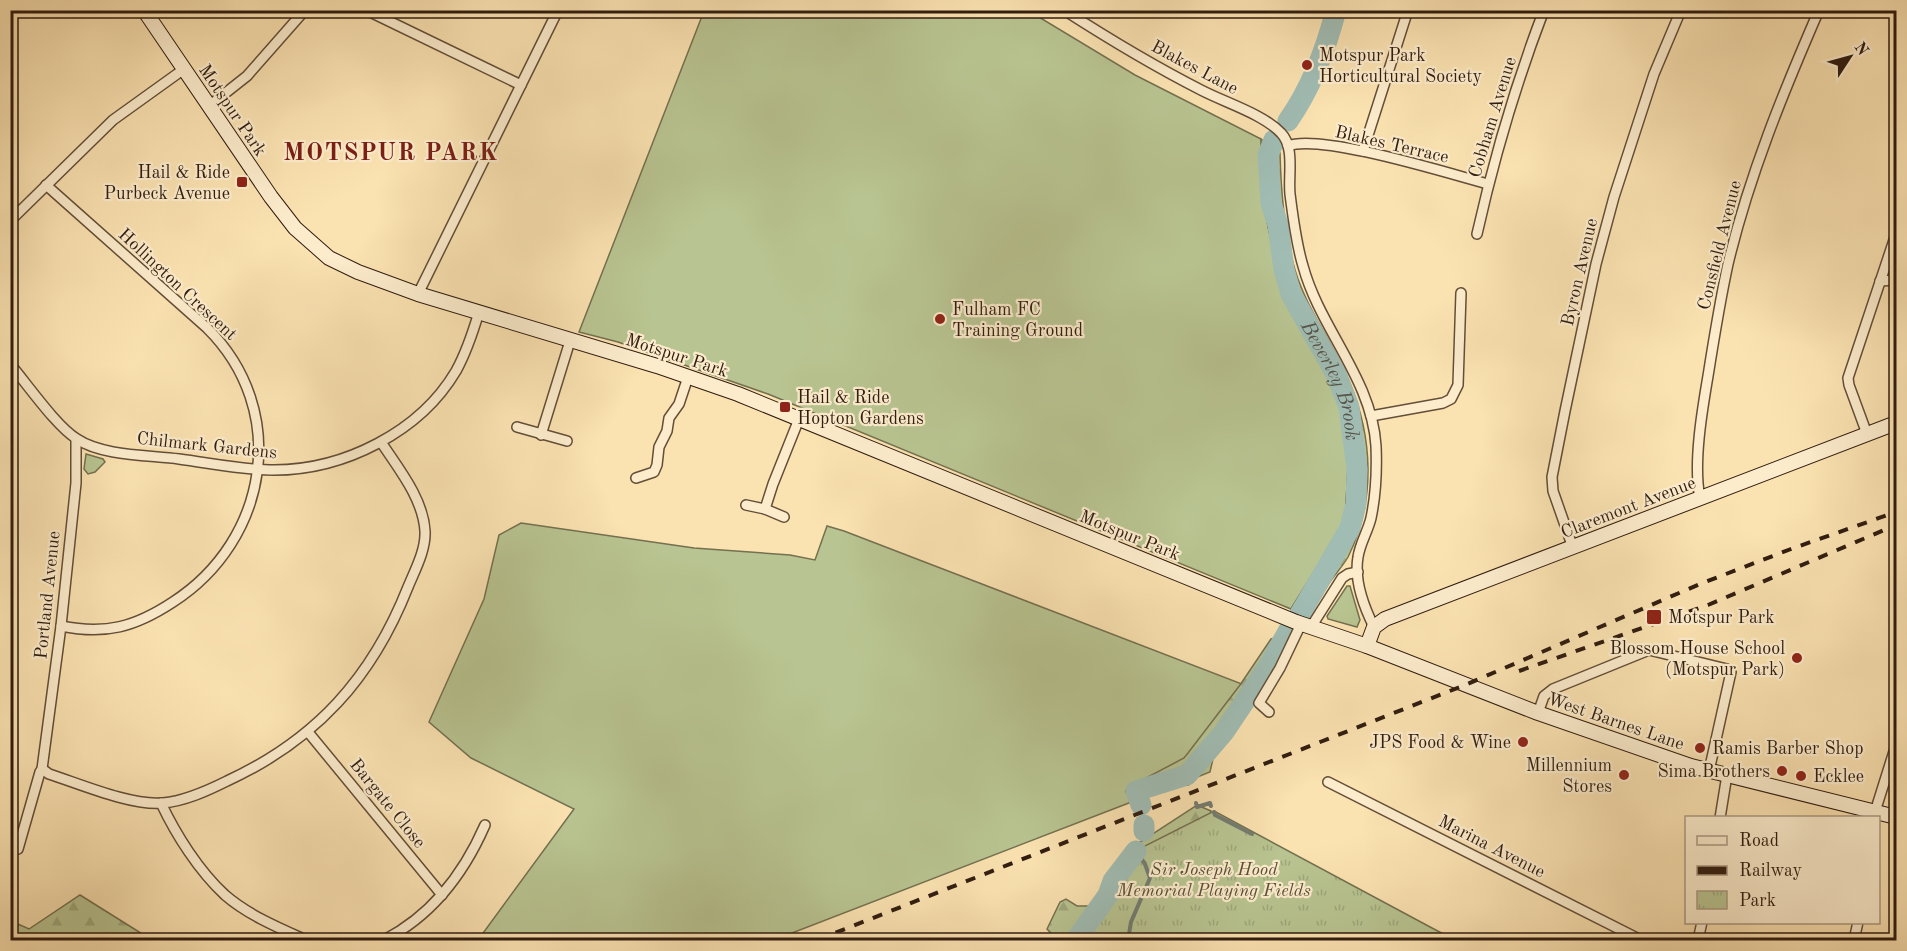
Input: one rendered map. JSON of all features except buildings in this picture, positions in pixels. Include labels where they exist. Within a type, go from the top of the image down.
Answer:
[{"type":"street","name":"Motspur Park","points":[[144,10],[271,197],[295,228],[317,249],[344,266],[418,294],[688,377],[799,419],[1303,624]]},
{"type":"street","points":[[209,106],[247,76],[305,10]]},
{"type":"street","points":[[366,10],[521,85]]},
{"type":"street","points":[[418,294],[558,10]]},
{"type":"street","name":"Blakes Lane","points":[[1064,10],[1166,71],[1263,120],[1281,133],[1288,146]]},
{"type":"street","points":[[1363,151],[1408,10]]},
{"type":"street","name":"Cobham Avenue","points":[[1477,234],[1488,184],[1517,87],[1544,10]]},
{"type":"street","name":"Byron Avenue","points":[[1573,548],[1553,491],[1552,477],[1564,411],[1596,264],[1614,197],[1651,83],[1681,10]]},
{"type":"street","name":"Consfield Avenue","points":[[1700,498],[1697,475],[1704,400],[1728,262],[1766,139],[1819,10]]},
{"type":"street","points":[[10,221],[113,120],[184,69]]},
{"type":"street","name":"Blakes Terrace","points":[[1288,146],[1303,143],[1363,151],[1488,184]]},
{"type":"street","points":[[1288,146],[1290,192],[1302,265],[1313,296],[1361,387],[1371,416],[1375,439],[1375,485],[1370,520],[1358,557],[1358,572],[1367,612],[1374,627],[1366,646]]},
{"type":"street","name":"Hollington Crescent","points":[[46,185],[207,328],[226,350],[242,375],[252,400],[259,440],[258,469],[250,503],[237,535],[220,561],[195,587],[154,614],[117,628],[90,631],[61,626]]},
{"type":"street","points":[[1867,434],[1848,378],[1896,234]]},
{"type":"street","points":[[1880,281],[1896,280]]},
{"type":"street","points":[[1371,416],[1443,403],[1455,394],[1458,385],[1461,293]]},
{"type":"street","name":"Chilmark Gardens","points":[[76,439],[86,445],[106,450],[275,470],[314,465],[354,454],[381,442],[414,417],[445,386],[461,361],[479,312]]},
{"type":"street","points":[[542,435],[570,341]]},
{"type":"street","points":[[10,364],[58,422],[76,439]]},
{"type":"street","points":[[636,478],[654,472],[659,447],[667,431],[669,418],[679,404],[688,377]]},
{"type":"street","points":[[765,510],[772,484],[799,419]]},
{"type":"street","name":"Claremont Avenue","points":[[1374,627],[1385,619],[1896,423]]},
{"type":"street","points":[[517,427],[567,441]]},
{"type":"street","name":"Portland Avenue","points":[[18,849],[42,770],[61,626],[76,483],[76,439]]},
{"type":"street","points":[[42,770],[123,797],[148,803],[162,803],[186,798],[234,778],[267,760],[308,732],[343,698],[376,655],[403,602],[423,548],[425,532],[422,516],[405,479],[381,442]]},
{"type":"street","points":[[746,505],[784,517]]},
{"type":"street","points":[[1269,712],[1259,703],[1303,624],[1342,578],[1358,572]]},
{"type":"street","name":"West Barnes Lane","points":[[1303,624],[1538,713],[1709,771],[1874,814],[1896,817]]},
{"type":"street","points":[[1538,713],[1544,696],[1553,689],[1649,650],[1727,669],[1731,672],[1709,771]]},
{"type":"street","name":"Bargate Close","points":[[308,732],[442,895]]},
{"type":"street","points":[[1874,814],[1896,745]]},
{"type":"street","points":[[1720,816],[1727,775]]},
{"type":"street","name":"Marina Avenue","points":[[1328,782],[1641,940]]},
{"type":"street","points":[[162,803],[171,822],[193,856],[211,881],[225,895],[242,908],[306,940]]},
{"type":"street","points":[[384,940],[420,916],[442,895],[477,843],[485,825]]},
{"type":"street","points":[[1698,940],[1702,924]]},
{"type":"street","points":[[1854,940],[1858,924]]},
{"type":"green space","name":"Fulham FC Training Ground","points":[[704,11],[1029,11],[1135,75],[1261,139],[1264,208],[1278,272],[1289,306],[1324,369],[1340,405],[1349,449],[1345,522],[1291,609],[768,394],[618,342],[579,332]]},
{"type":"green space","points":[[1261,139],[1280,153],[1284,212],[1295,270],[1306,299],[1349,381],[1363,424],[1367,447],[1367,491],[1357,536],[1348,557],[1306,616],[1291,609],[1345,522],[1349,449],[1340,405],[1324,369],[1289,306],[1278,272],[1264,208]]},
{"type":"green space","points":[[86,454],[103,459],[105,462],[95,472],[88,474],[84,469]]},
{"type":"green space","points":[[521,523],[694,548],[790,555],[815,560],[827,526],[1242,684],[1186,759],[1134,801],[774,940],[478,940],[574,809],[471,758],[429,722],[484,599],[499,535]]},
{"type":"green space","points":[[1347,586],[1350,586],[1360,620],[1357,627],[1328,619],[1327,616]]},
{"type":"green space","points":[[1275,638],[1285,643],[1285,646],[1215,750],[1210,772],[1132,803],[1126,792],[1127,788],[1184,758],[1240,685],[1271,639]]},
{"type":"green space","points":[[1197,805],[1211,811],[1205,833],[1140,940],[1058,940],[1047,929],[1060,902],[1066,899],[1077,906],[1090,906],[1122,856]]},
{"type":"green space","name":"Sir Joseph Hood Memorial Playing Fields","points":[[1214,811],[1455,940],[1071,940],[1123,857]]},
{"type":"green space","points":[[80,895],[152,940],[11,940],[11,921],[29,929]]},
{"type":"waterway","name":"Beverley Brook","points":[[1288,121],[1317,68],[1336,10]]},
{"type":"waterway","name":"Beverley Brook","points":[[1274,140],[1268,155],[1271,203],[1278,225],[1284,269],[1291,294],[1336,374],[1349,407],[1357,469],[1356,504],[1350,528],[1300,614]]},
{"type":"waterway","name":"Beverley Brook","points":[[1141,805],[1136,791],[1187,775],[1224,732],[1271,662],[1289,630]]},
{"type":"waterway","points":[[1185,775],[1188,784]]},
{"type":"waterway","points":[[1196,803],[1197,807],[1210,803],[1211,806]]},
{"type":"waterway","points":[[1214,812],[1215,815],[1252,834]]},
{"type":"waterway","name":"Beverley Brook","points":[[1144,825],[1144,831]]},
{"type":"waterway","points":[[1128,940],[1131,922],[1150,878],[1145,864],[1136,851]]},
{"type":"waterway","name":"Beverley Brook","points":[[1076,940],[1108,895],[1113,881],[1136,851]]},
{"type":"railway","points":[[817,940],[1465,685],[1700,584],[1896,512]]},
{"type":"railway","points":[[1519,671],[1708,605],[1896,525]]},
{"type":"place","name":"Motspur Park Horticultural Society","points":[[1307,65]]},
{"type":"place","name":"Hail & Ride Purbeck Avenue","points":[[242,182]]},
{"type":"place","name":"Fulham FC Training Ground","points":[[940,319]]},
{"type":"place","name":"Hail & Ride Hopton Gardens","points":[[785,407]]},
{"type":"place","name":"Motspur Park","points":[[1654,617]]},
{"type":"place","name":"Blossom House School (Motspur Park)","points":[[1797,658]]},
{"type":"place","name":"JPS Food & Wine","points":[[1523,742]]},
{"type":"place","name":"Ramis Barber Shop","points":[[1700,748]]},
{"type":"place","name":"Sima Brothers","points":[[1782,771]]},
{"type":"place","name":"Millennium Stores","points":[[1624,775]]},
{"type":"place","name":"Ecklee","points":[[1801,776]]},
{"type":"district","name":"MOTSPUR PARK","points":[[391,152]]}]
